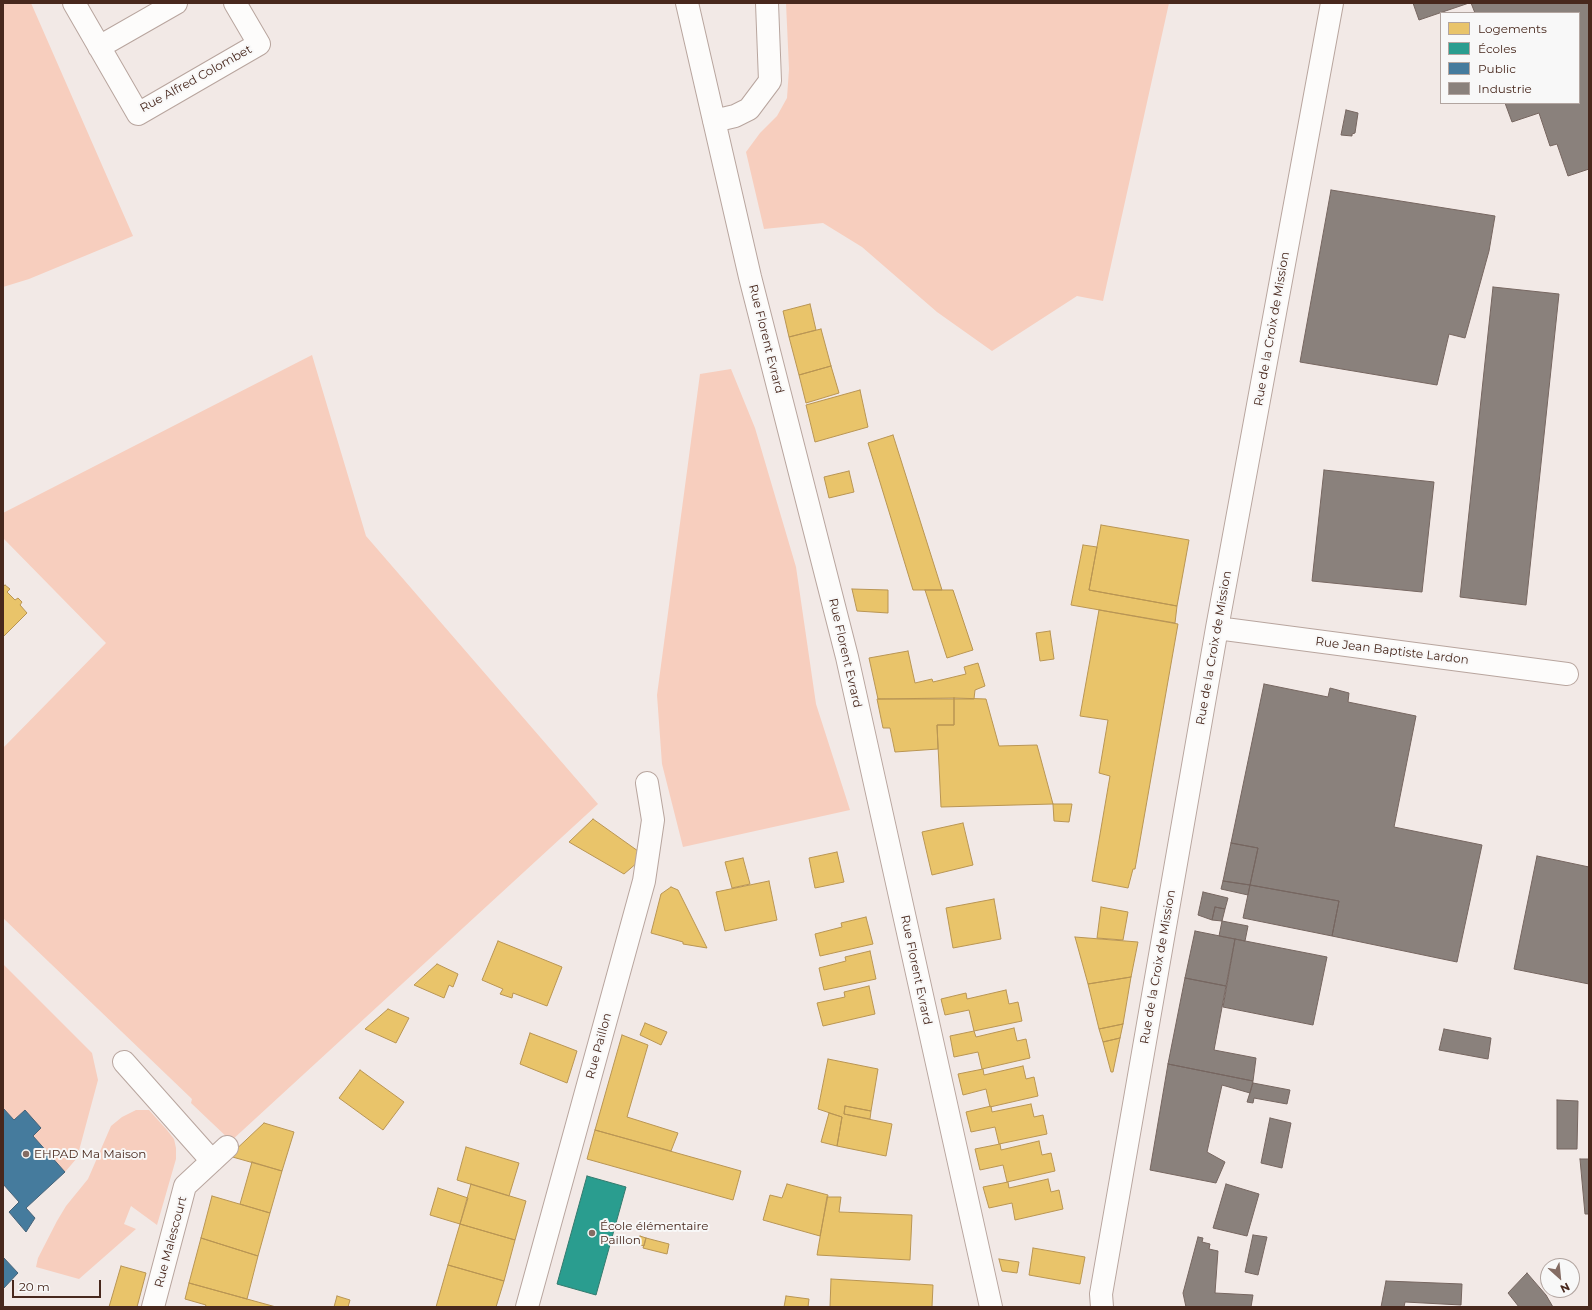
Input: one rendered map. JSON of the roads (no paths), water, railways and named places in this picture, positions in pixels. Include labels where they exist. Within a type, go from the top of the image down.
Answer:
[{"type":"street","name":"Rue Alfred Colombet","points":[[74,3],[138,114],[259,44],[235,3]]},
{"type":"street","points":[[99,47],[176,3]]},
{"type":"street","name":"Rue Florent Evrard","points":[[687,3],[750,277],[849,665],[991,1307]]},
{"type":"street","points":[[714,121],[735,116],[749,109],[770,81],[767,3]]},
{"type":"street","name":"Rue de la Croix de Mission","points":[[1099,1303],[1217,628],[1332,3]]},
{"type":"street","name":"Rue Jean Baptiste Lardon","points":[[1217,628],[1567,674]]},
{"type":"street","name":"Rue Paillon","points":[[527,1307],[644,881],[653,820],[647,783]]},
{"type":"street","name":"Rue Malescourt","points":[[124,1062],[220,1154],[185,1186],[154,1307]]},
{"type":"place","name":"EHPAD Ma Maison","points":[[26,1154]]},
{"type":"place","name":"École élémentaire Paillon","points":[[592,1233]]}]
